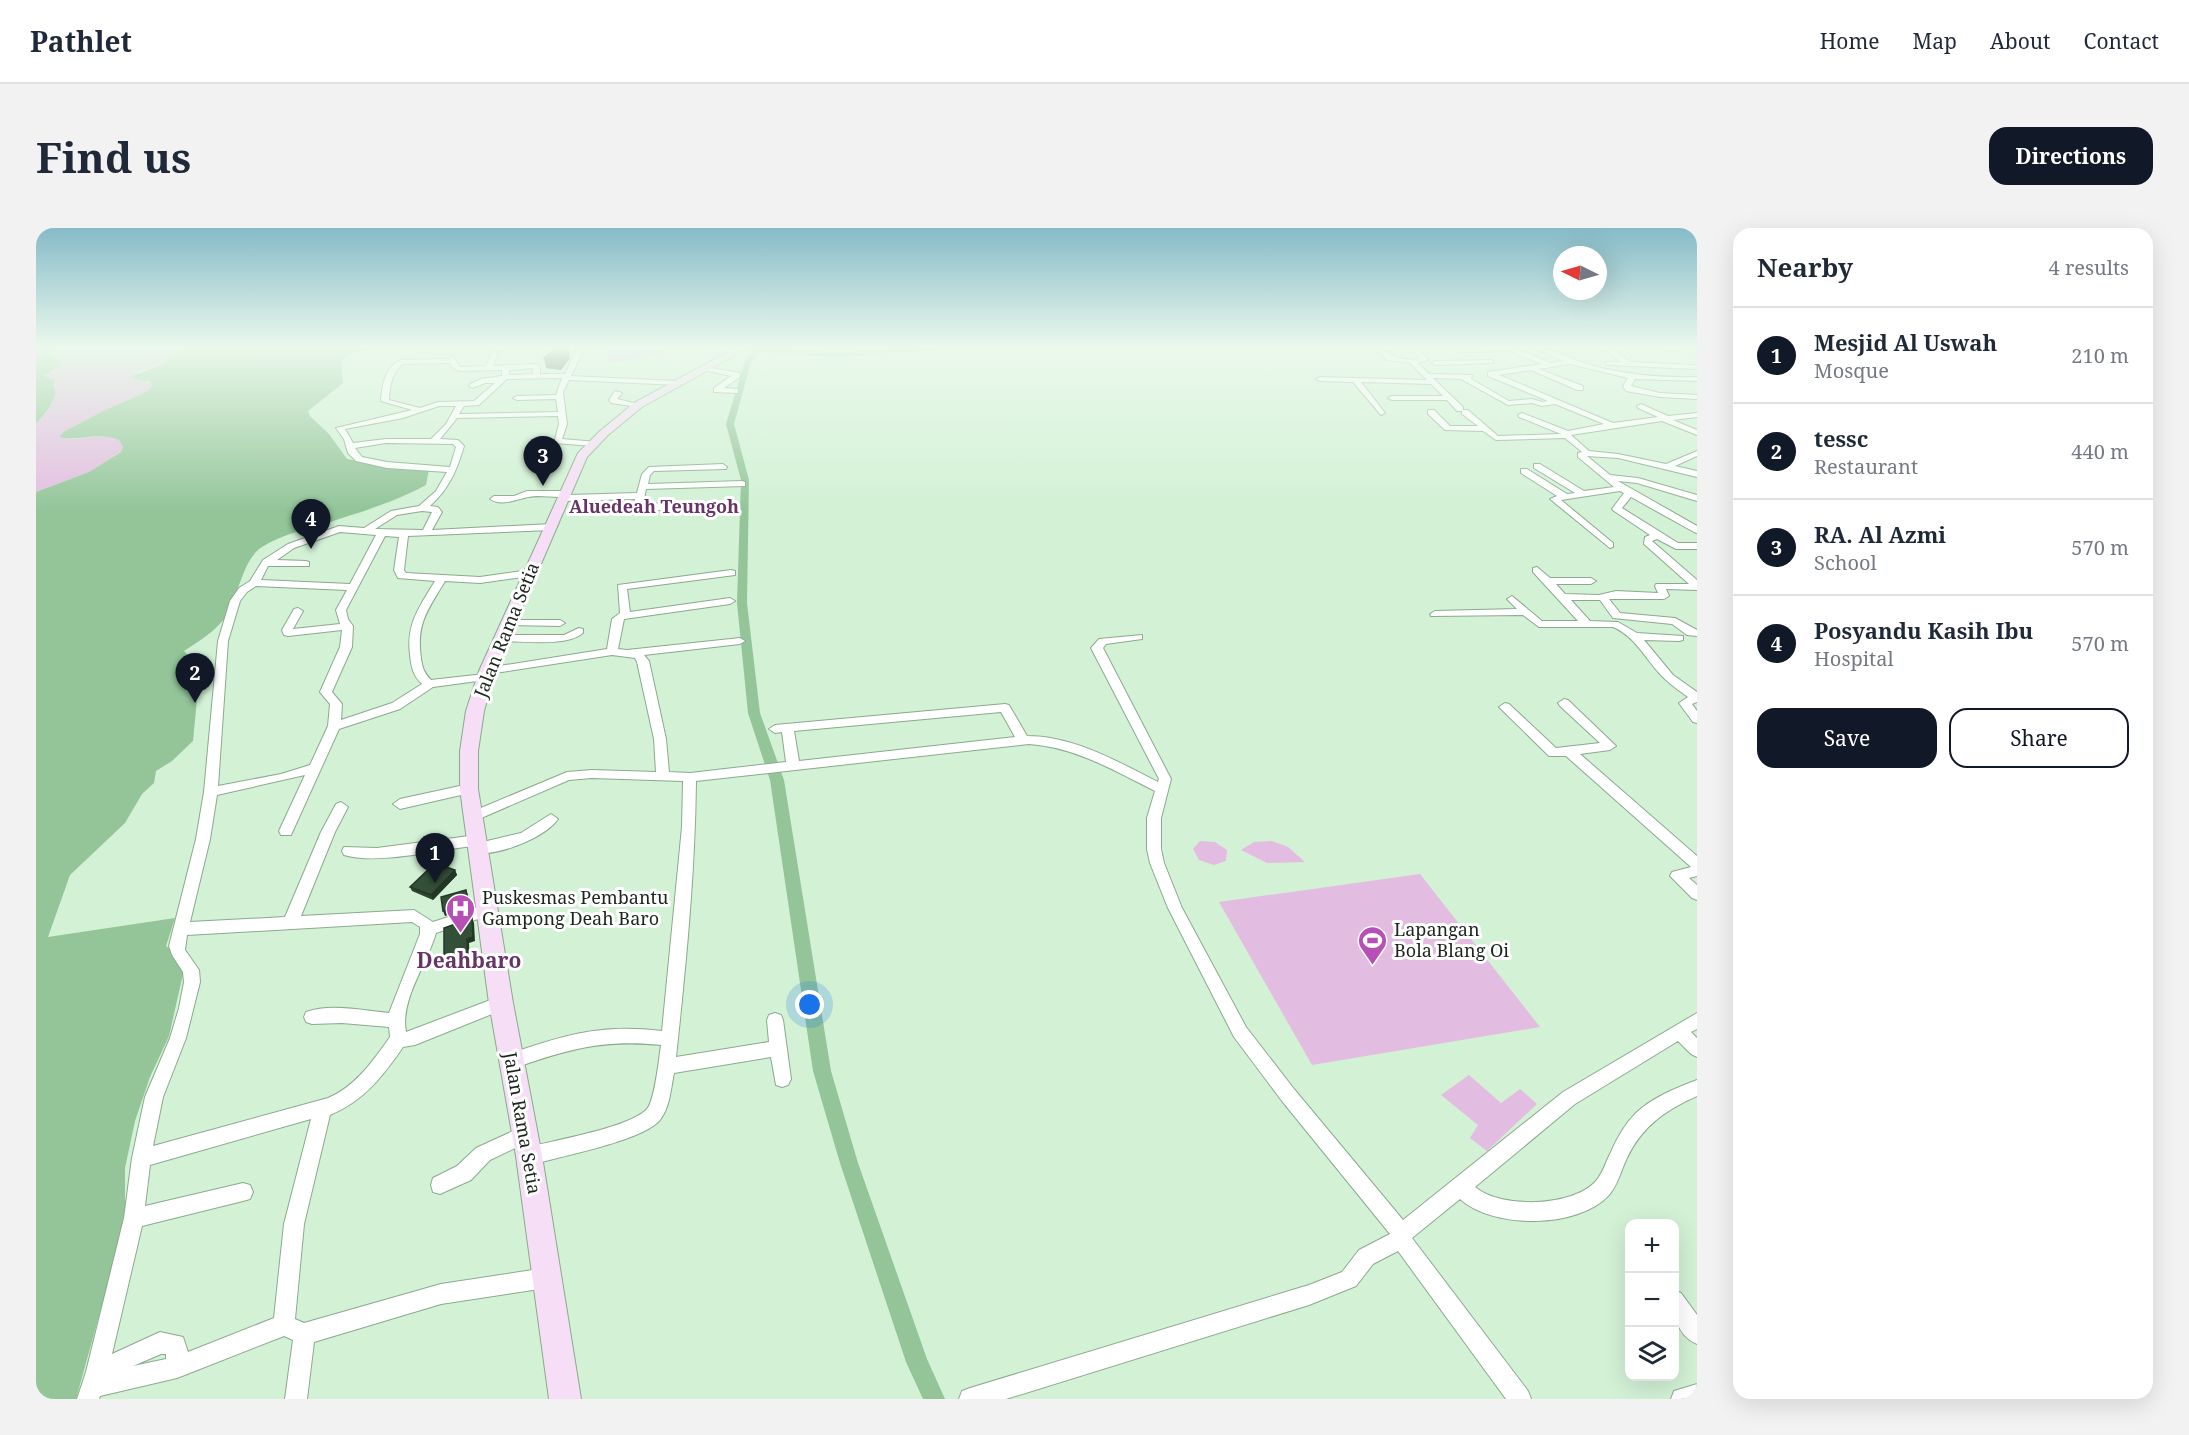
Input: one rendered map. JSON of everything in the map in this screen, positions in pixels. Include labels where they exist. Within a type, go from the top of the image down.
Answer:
[{"type":"street","points":[[388,402],[420,410]]},
{"type":"street","points":[[453,470],[366,462],[355,457],[351,446],[340,430],[341,427],[403,416],[438,404],[479,402]]},
{"type":"street","points":[[560,402],[562,424],[557,441],[594,444]]},
{"type":"street","points":[[614,402],[638,405]]},
{"type":"street","name":"Jalan Rama Setia","points":[[565,1399],[529,1156],[501,1003],[469,789],[469,751],[475,711],[486,674],[582,456],[604,433],[644,402]]},
{"type":"street","points":[[1372,402],[1381,413]]},
{"type":"street","points":[[1416,402],[1420,406]]},
{"type":"street","points":[[1452,402],[1484,429],[1499,438],[1565,435],[1612,425],[1697,415]]},
{"type":"street","points":[[1506,402],[1543,402]]},
{"type":"street","points":[[1560,402],[1612,425]]},
{"type":"street","points":[[433,441],[455,416],[461,404]]},
{"type":"street","points":[[1641,406],[1697,433]]},
{"type":"street","points":[[1431,412],[1448,428],[1484,429]]},
{"type":"street","points":[[455,416],[561,414]]},
{"type":"street","points":[[1522,415],[1537,423],[1551,425],[1586,452],[1666,466],[1697,474]]},
{"type":"street","points":[[1614,415],[1632,423]]},
{"type":"street","points":[[351,446],[386,441],[433,441],[460,444],[453,470],[440,493],[422,508]]},
{"type":"street","points":[[1586,452],[1582,454],[1582,457],[1625,490],[1697,530]]},
{"type":"street","points":[[1666,466],[1697,453]]},
{"type":"street","points":[[723,466],[652,469],[646,474],[639,507],[723,504]]},
{"type":"street","points":[[1537,466],[1581,493]]},
{"type":"street","points":[[1524,471],[1564,495]]},
{"type":"street","points":[[1607,477],[1638,481],[1697,498]]},
{"type":"street","points":[[494,499],[515,499],[527,494],[564,496],[742,484]]},
{"type":"street","points":[[1610,545],[1554,499],[1564,495],[1625,490]]},
{"type":"street","points":[[1625,490],[1617,509],[1676,546],[1697,546]]},
{"type":"street","points":[[366,531],[394,513],[422,508],[437,510],[426,533]]},
{"type":"street","points":[[92,1386],[134,1218],[141,1158],[154,1097],[183,1023],[192,982],[189,964],[177,951],[211,792],[223,641],[240,593],[254,584],[264,563],[284,549],[339,529],[426,533],[552,527]]},
{"type":"street","points":[[286,831],[334,726],[336,704],[326,692],[346,646],[348,626],[340,610],[382,532]]},
{"type":"street","points":[[404,533],[400,574],[406,577],[480,580],[530,573]]},
{"type":"street","points":[[1659,537],[1648,539],[1647,542],[1697,585]]},
{"type":"street","points":[[1537,570],[1587,624]]},
{"type":"street","points":[[625,615],[622,587],[731,573]]},
{"type":"street","points":[[430,684],[417,670],[413,630],[442,578]]},
{"type":"street","points":[[1547,581],[1591,581]]},
{"type":"street","points":[[254,584],[354,587]]},
{"type":"street","points":[[1697,585],[1660,586],[1664,596],[1616,594],[1603,597],[1617,616],[1675,621],[1689,632],[1697,633]]},
{"type":"street","points":[[1562,597],[1597,598]]},
{"type":"street","points":[[1512,599],[1539,624],[1614,624],[1635,636],[1669,677],[1696,698],[1685,703],[1697,719]]},
{"type":"street","points":[[612,652],[617,619],[625,615],[730,601]]},
{"type":"street","points":[[298,611],[287,630],[288,633],[348,626]]},
{"type":"street","points":[[1435,614],[1526,612]]},
{"type":"street","points":[[504,630],[560,623]]},
{"type":"street","points":[[504,630],[564,638],[572,637],[579,631]]},
{"type":"street","points":[[1635,636],[1679,638]]},
{"type":"street","points":[[1138,638],[1103,641],[1097,648],[1112,681],[1166,779],[1154,818],[1154,849],[1175,909],[1240,1032],[1401,1237],[1520,1399]]},
{"type":"street","points":[[628,654],[740,641]]},
{"type":"street","points":[[334,726],[396,705],[430,684],[612,652],[638,655],[643,661],[660,739],[663,776]]},
{"type":"street","points":[[1505,707],[1553,753],[1610,746],[1564,703]]},
{"type":"street","points":[[787,766],[781,729],[1005,708],[1023,740]]},
{"type":"street","points":[[474,816],[567,776],[592,774],[690,777],[1023,740],[1046,741],[1091,756],[1163,790]]},
{"type":"street","points":[[1569,751],[1697,864]]},
{"type":"street","points":[[211,792],[282,778],[315,768]]},
{"type":"street","points":[[529,1156],[638,1127],[654,1114],[658,1106],[667,1066],[685,896],[690,777]]},
{"type":"street","points":[[400,804],[469,789]]},
{"type":"street","points":[[291,922],[328,832],[341,807]]},
{"type":"street","points":[[349,851],[377,853],[521,840],[539,831],[551,819]]},
{"type":"street","points":[[1697,871],[1677,876],[1697,894]]},
{"type":"street","points":[[429,929],[488,910]]},
{"type":"street","points":[[141,1158],[315,1109],[322,1109],[343,1099],[364,1084],[399,1039],[396,1021],[429,929],[425,921],[414,916],[182,929]]},
{"type":"street","points":[[399,1039],[409,1040],[501,1003]]},
{"type":"street","points":[[312,1017],[342,1016],[396,1021]]},
{"type":"street","points":[[775,1020],[782,1079]]},
{"type":"street","points":[[970,1399],[1309,1295],[1349,1279],[1366,1257],[1401,1237],[1569,1098],[1697,1020]]},
{"type":"street","points":[[1680,1032],[1697,1049]]},
{"type":"street","points":[[512,1061],[550,1048],[601,1036],[624,1034],[669,1039]]},
{"type":"street","points":[[667,1066],[778,1048]]},
{"type":"street","points":[[1460,1186],[1480,1202],[1505,1209],[1567,1208],[1588,1202],[1603,1188],[1635,1125],[1664,1102],[1697,1088]]},
{"type":"street","points":[[284,1325],[294,1224],[322,1109]]},
{"type":"street","points":[[440,1185],[464,1173],[483,1154],[524,1135]]},
{"type":"street","points":[[134,1218],[243,1192]]},
{"type":"street","points":[[92,1386],[160,1343],[175,1345],[177,1367],[284,1325],[304,1334],[441,1294],[546,1278]]},
{"type":"street","points":[[1679,1307],[1697,1333]]},
{"type":"street","points":[[296,1399],[304,1334]]},
{"type":"street","points":[[1682,1399],[1697,1395]]},
{"type":"shaded area","points":[[36,402],[52,402],[49,408],[36,424]]},
{"type":"shaded area","points":[[52,402],[124,402],[63,432],[61,437],[75,439],[96,436],[111,437],[119,439],[123,447],[122,451],[89,472],[36,492],[36,424]]},
{"type":"shaded area","points":[[124,402],[320,402],[308,411],[310,416],[329,434],[347,459],[388,466],[429,469],[426,485],[414,491],[365,511],[285,536],[255,553],[245,570],[224,619],[211,632],[184,651],[200,668],[193,741],[172,761],[156,771],[154,783],[142,794],[125,823],[70,875],[48,937],[175,918],[166,946],[182,958],[183,974],[169,1036],[150,1077],[135,1121],[125,1168],[125,1222],[76,1399],[36,1399],[36,492],[89,472],[121,452],[123,447],[119,440],[112,437],[60,437],[63,432]]},
{"type":"shaded area","points":[[1200,841],[1215,842],[1227,850],[1226,861],[1214,865],[1199,860],[1193,849]]},
{"type":"shaded area","points":[[1272,841],[1288,847],[1305,862],[1267,863],[1241,850],[1254,842]]},
{"type":"shaded area","name":"Lapangan Bola Blang Oi","points":[[1420,874],[1540,1027],[1312,1065],[1219,902]]},
{"type":"shaded area","points":[[1469,1075],[1501,1103],[1520,1089],[1537,1104],[1487,1151],[1470,1138],[1478,1125],[1441,1095]]},
{"type":"building","points":[[435,863],[455,870],[431,895],[410,887]]},
{"type":"building","points":[[466,890],[468,903],[443,911],[441,897]]},
{"type":"building","points":[[472,918],[473,937],[467,939],[468,960],[444,966],[444,928]]},
{"type":"waterway","points":[[736,402],[730,424],[745,480],[742,603],[754,713],[777,780],[822,1071],[849,1163],[917,1362],[934,1399]]},
{"type":"place","name":"RA. Al Azmi","points":[[543,486]]},
{"type":"place","name":"Posyandu Kasih Ibu","points":[[311,549]]},
{"type":"place","name":"tessc","points":[[195,703]]},
{"type":"place","name":"Mesjid Al Uswah","points":[[435,883]]},
{"type":"place","name":"Puskesmas Pembantu Gampong Deah Baro","points":[[461,934]]},
{"type":"place","name":"Lapangan Bola Blang Oi","points":[[1373,966]]},
{"type":"district","name":"Aluedeah Teungoh","points":[[654,507]]},
{"type":"district","name":"Deahbaro","points":[[469,961]]}]
